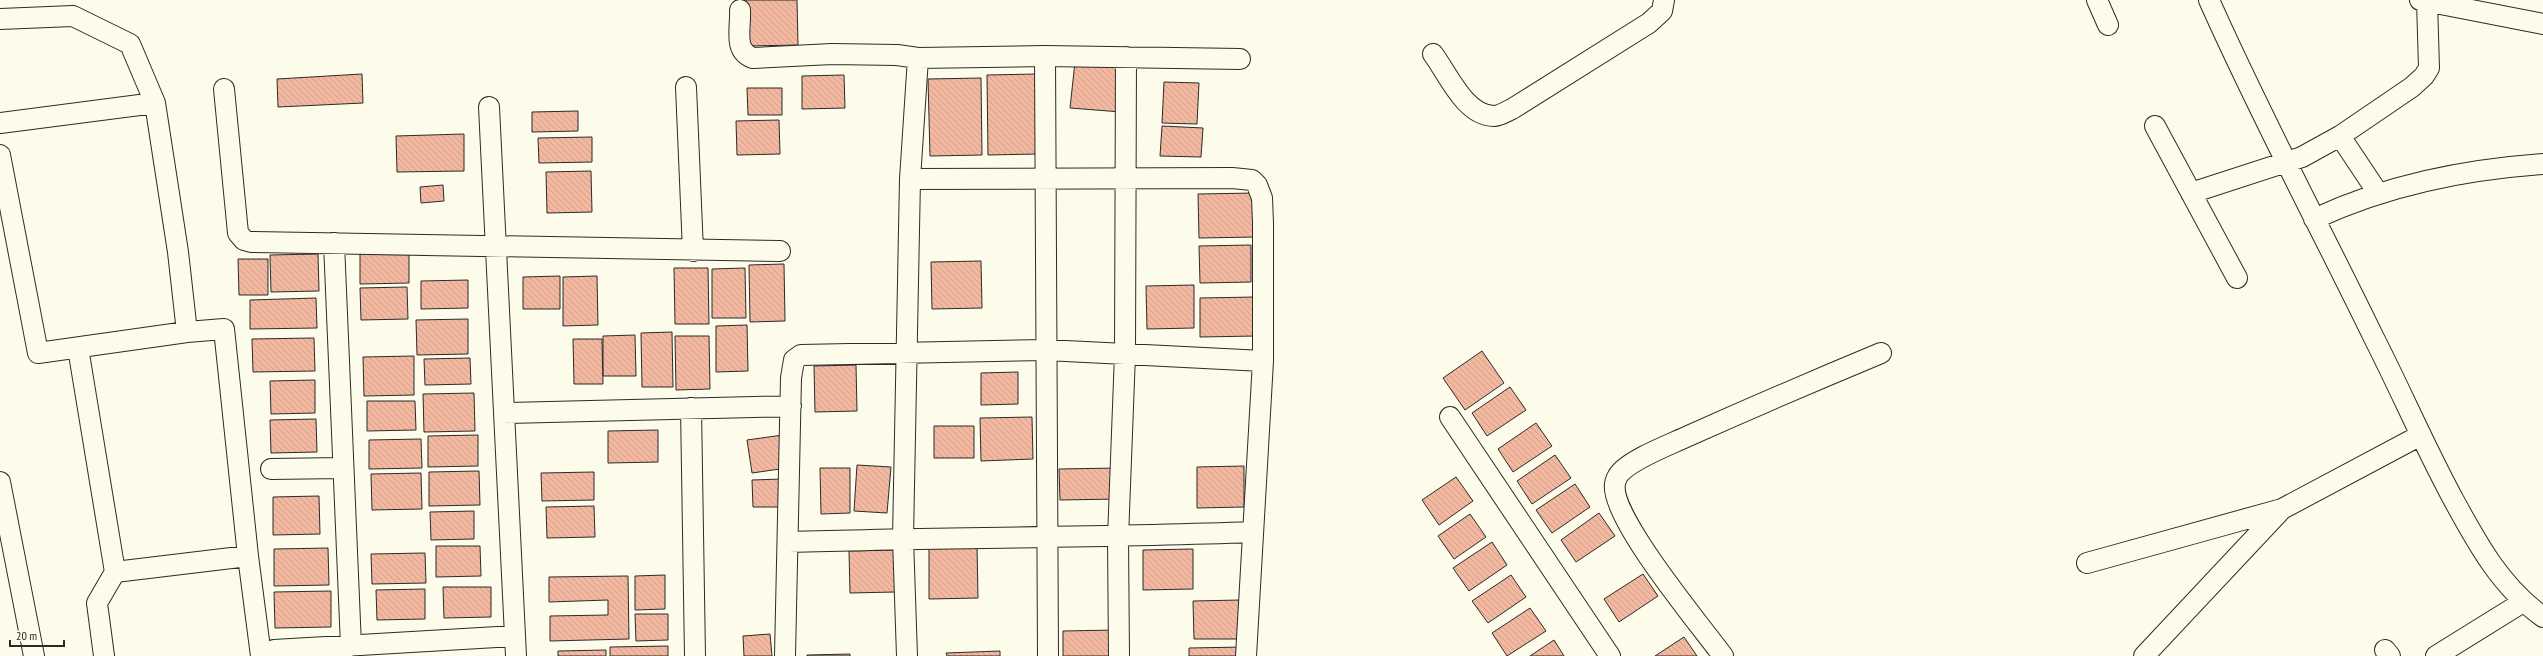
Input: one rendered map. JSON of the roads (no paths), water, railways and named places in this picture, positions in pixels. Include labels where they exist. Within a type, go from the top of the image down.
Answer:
[{"type":"street","points":[[1434,54],[1467,103],[1476,111],[1495,116],[1512,109],[1649,23],[1662,11],[1664,0]]},
{"type":"street","points":[[2097,0],[2108,25]]},
{"type":"street","points":[[2209,0],[2286,163],[2421,435],[2476,541],[2496,572],[2523,602],[2543,617]]},
{"type":"street","points":[[2191,193],[2286,163],[2340,136],[2424,76],[2429,68],[2430,53],[2424,1],[2543,24]]},
{"type":"street","points":[[740,10],[740,48],[744,55],[753,58],[832,54],[897,55],[918,58],[1126,57],[1240,59]]},
{"type":"street","points":[[0,18],[74,16],[130,44],[155,103],[178,252],[187,332]]},
{"type":"street","points":[[1044,57],[1048,656]]},
{"type":"street","points":[[1119,656],[1118,538],[1125,354],[1126,57]]},
{"type":"street","points":[[907,656],[903,538],[910,179],[918,58]]},
{"type":"street","points":[[686,87],[693,251]]},
{"type":"street","points":[[224,89],[238,233],[244,240],[251,242],[334,244],[693,251],[780,251]]},
{"type":"street","points":[[0,122],[155,103]]},
{"type":"street","points":[[488,107],[516,656]]},
{"type":"street","points":[[2156,126],[2238,278]]},
{"type":"street","points":[[2340,136],[2378,193]]},
{"type":"street","points":[[0,155],[38,353],[187,332],[224,329],[248,556],[268,653],[351,646],[515,636]]},
{"type":"street","points":[[2314,219],[2354,201],[2432,179],[2490,168],[2543,164]]},
{"type":"street","points":[[910,179],[1045,180],[1126,177],[1232,178],[1252,180],[1257,185],[1262,198],[1263,361],[1246,656]]},
{"type":"street","points":[[334,244],[342,468],[351,646]]},
{"type":"street","points":[[78,348],[115,572],[97,603],[104,656]]},
{"type":"street","points":[[785,656],[792,366],[794,360],[801,355],[1046,350],[1263,361]]},
{"type":"street","points":[[1723,656],[1650,557],[1620,510],[1615,498],[1615,483],[1620,473],[1652,453],[1780,395],[1881,353]]},
{"type":"street","points":[[504,413],[791,406]]},
{"type":"street","points":[[690,408],[695,656]]},
{"type":"street","points":[[1450,416],[1610,656]]},
{"type":"street","points":[[2088,563],[2282,509],[2421,435]]},
{"type":"street","points":[[271,469],[342,468]]},
{"type":"street","points":[[0,482],[34,656]]},
{"type":"street","points":[[2144,656],[2282,509]]},
{"type":"street","points":[[788,542],[903,538],[1047,536],[1118,538],[1252,532]]},
{"type":"street","points":[[115,572],[248,556]]},
{"type":"street","points":[[2436,656],[2523,602]]}]
